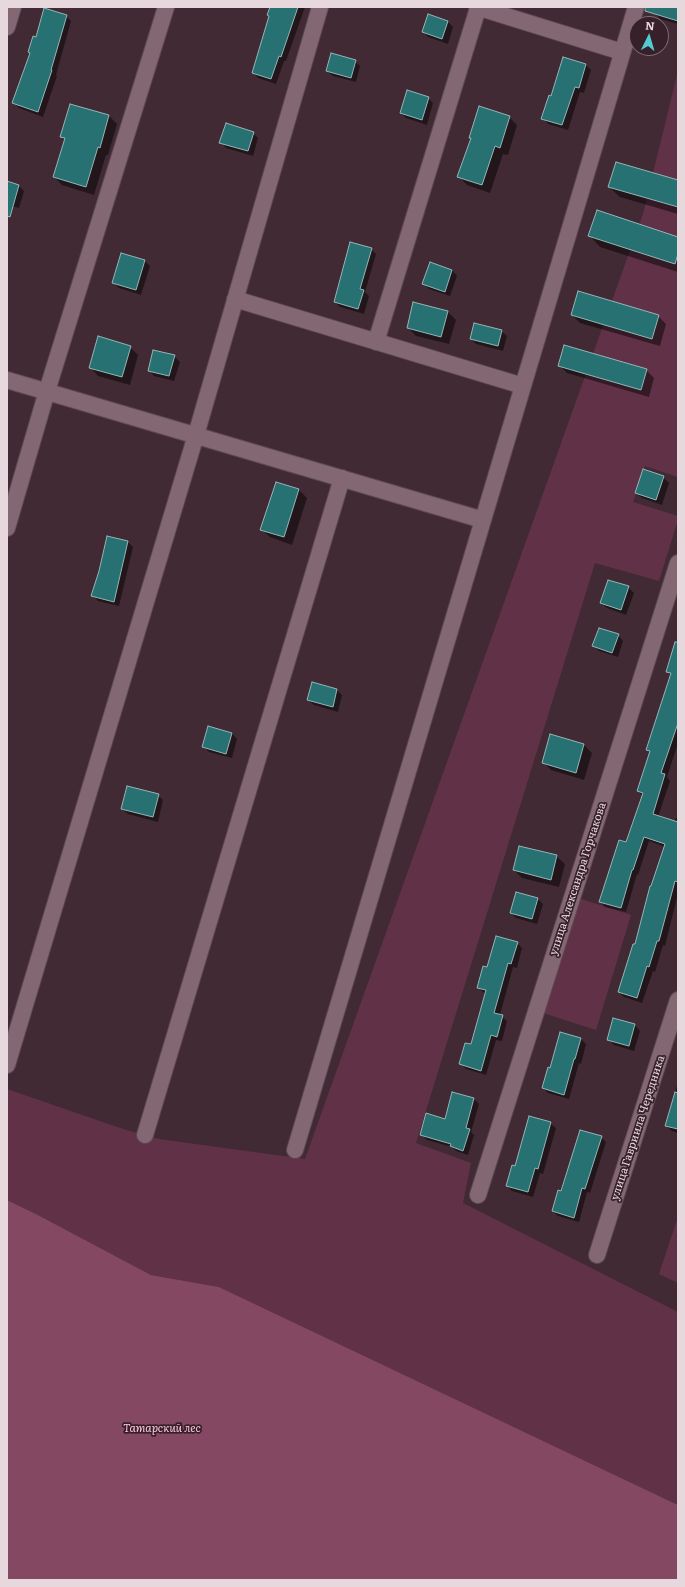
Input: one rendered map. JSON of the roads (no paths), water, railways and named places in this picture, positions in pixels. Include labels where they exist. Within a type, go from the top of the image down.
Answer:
[{"type":"street","points":[[7,27],[13,7]]},
{"type":"street","points":[[7,528],[47,392],[166,7]]},
{"type":"street","points":[[7,1065],[196,435],[320,7]]},
{"type":"street","points":[[376,342],[477,7],[622,52]]},
{"type":"street","points":[[295,1150],[636,7]]},
{"type":"street","points":[[236,299],[523,386]]},
{"type":"street","points":[[7,380],[483,520]]},
{"type":"street","points":[[146,1135],[342,478]]},
{"type":"street","name":"улица Александра Горчакова","points":[[478,1195],[677,569]]},
{"type":"street","name":"улица Гавриила Чередника","points":[[597,1255],[678,1000]]},
{"type":"park label","name":"Татарский лес","points":[[162,1429]]}]
